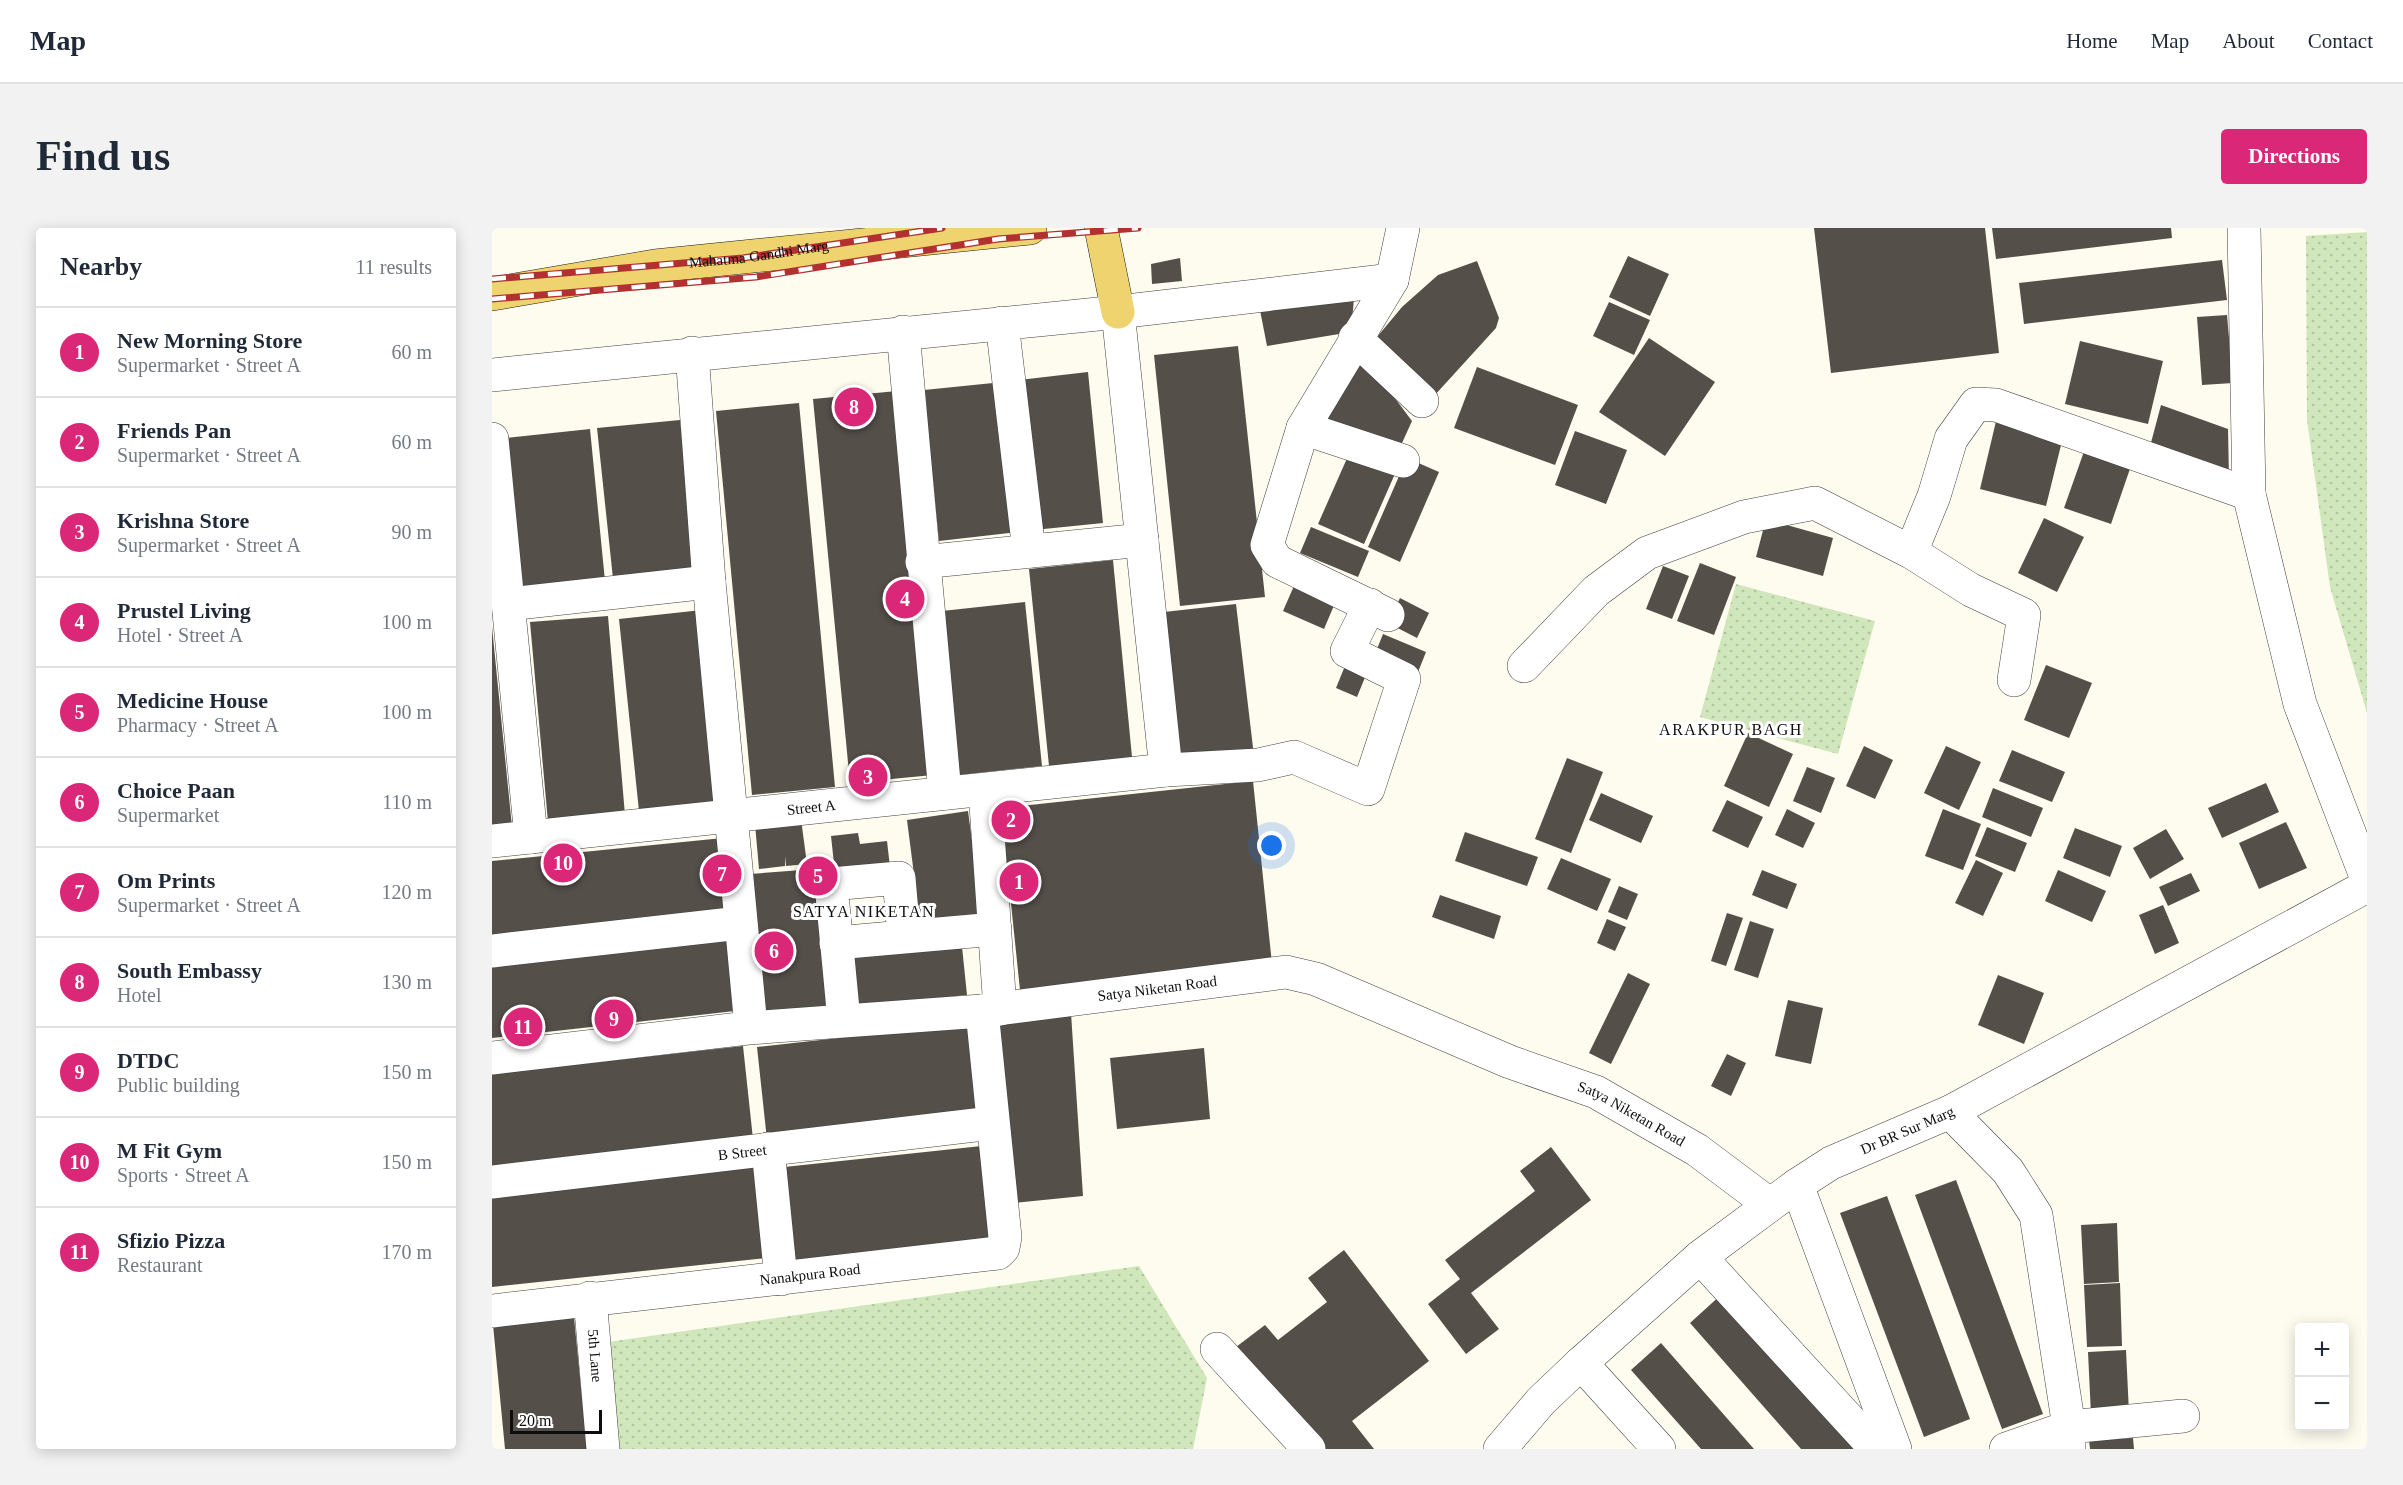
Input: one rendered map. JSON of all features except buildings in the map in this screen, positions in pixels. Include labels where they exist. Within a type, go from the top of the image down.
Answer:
[{"type":"main road","name":"Mahatma Gandhi Marg","points":[[492,294],[655,266],[1030,228]]},
{"type":"main road","points":[[1101,228],[1118,312]]},
{"type":"street","points":[[1403,228],[1392,280],[1355,338],[1303,428],[1403,461]]},
{"type":"street","points":[[2244,228],[2249,494],[2300,704],[2367,879]]},
{"type":"street","points":[[492,375],[1118,312],[1392,280]]},
{"type":"street","points":[[1118,312],[1166,770]]},
{"type":"street","points":[[1002,323],[1029,551]]},
{"type":"street","points":[[903,332],[922,562],[945,793]]},
{"type":"street","points":[[1355,338],[1422,401]]},
{"type":"street","points":[[693,353],[709,582],[751,1027]]},
{"type":"street","points":[[1911,552],[1934,496],[1951,439],[1976,404],[1996,405],[2249,494]]},
{"type":"street","name":"Street A","points":[[492,841],[730,818],[1166,770],[1258,765],[1294,757],[1368,789],[1404,679],[1347,651],[1379,610],[1277,561],[1267,545],[1303,428]]},
{"type":"street","points":[[492,439],[531,837]]},
{"type":"street","points":[[1524,666],[1596,591],[1647,553],[1744,517],[1815,503],[1911,552],[1971,590],[2024,615],[2014,680]]},
{"type":"street","points":[[922,562],[1142,540]]},
{"type":"street","points":[[508,604],[709,582]]},
{"type":"street","points":[[985,790],[994,929],[991,1010],[992,1123]]},
{"type":"street","points":[[844,1020],[831,884],[899,878],[904,936]]},
{"type":"street","name":"Dr BR Sur Marg","points":[[1505,1448],[1541,1401],[1581,1363],[1700,1257],[1797,1185],[1831,1163],[1950,1112],[2367,886]]},
{"type":"street","points":[[492,951],[740,923]]},
{"type":"street","points":[[836,943],[994,929]]},
{"type":"street","name":"Satya Niketan Road","points":[[492,1058],[751,1027],[991,1010],[1286,972],[1308,977],[1396,1012],[1510,1062],[1596,1092],[1697,1150],[1769,1204]]},
{"type":"street","points":[[1950,1112],[2008,1171],[2036,1215],[2069,1438]]},
{"type":"street","name":"B Street","points":[[492,1182],[992,1123]]},
{"type":"street","name":"Nanakpura Road","points":[[492,1311],[590,1298],[593,1302],[998,1253],[1004,1248],[1005,1237],[992,1123]]},
{"type":"street","points":[[768,1149],[781,1279]]},
{"type":"street","points":[[1797,1185],[1895,1449]]},
{"type":"street","points":[[1700,1257],[1876,1449]]},
{"type":"street","name":"5th Lane","points":[[590,1298],[603,1449]]},
{"type":"street","points":[[1217,1348],[1309,1449]]},
{"type":"street","points":[[1581,1363],[1659,1449]]},
{"type":"street","points":[[2006,1449],[2183,1416]]},
{"type":"green space","points":[[2367,232],[2367,713],[2330,587],[2307,420],[2306,236]]},
{"type":"green space","points":[[1736,584],[1875,621],[1838,754],[1700,717]]},
{"type":"green space","points":[[1139,1266],[1207,1378],[1193,1449],[617,1449],[608,1342]]},
{"type":"railway","points":[[492,279],[743,258],[942,228]]},
{"type":"railway","points":[[492,299],[756,277],[998,239],[1138,228]]},
{"type":"place","name":"South Embassy","points":[[854,407]]},
{"type":"place","name":"Prustel Living","points":[[905,599]]},
{"type":"place","name":"Krishna Store","points":[[868,777]]},
{"type":"place","name":"Friends Pan","points":[[1011,820]]},
{"type":"place","name":"M Fit Gym","points":[[563,863]]},
{"type":"place","name":"Om Prints","points":[[722,874]]},
{"type":"place","name":"Medicine House","points":[[818,876]]},
{"type":"place","name":"New Morning Store","points":[[1019,882]]},
{"type":"place","name":"Choice Paan","points":[[774,951]]},
{"type":"place","name":"DTDC","points":[[614,1019]]},
{"type":"place","name":"Sfizio Pizza","points":[[523,1027]]},
{"type":"district","name":"ARAKPUR BAGH","points":[[1731,729]]},
{"type":"district","name":"SATYA NIKETAN","points":[[864,911]]}]
